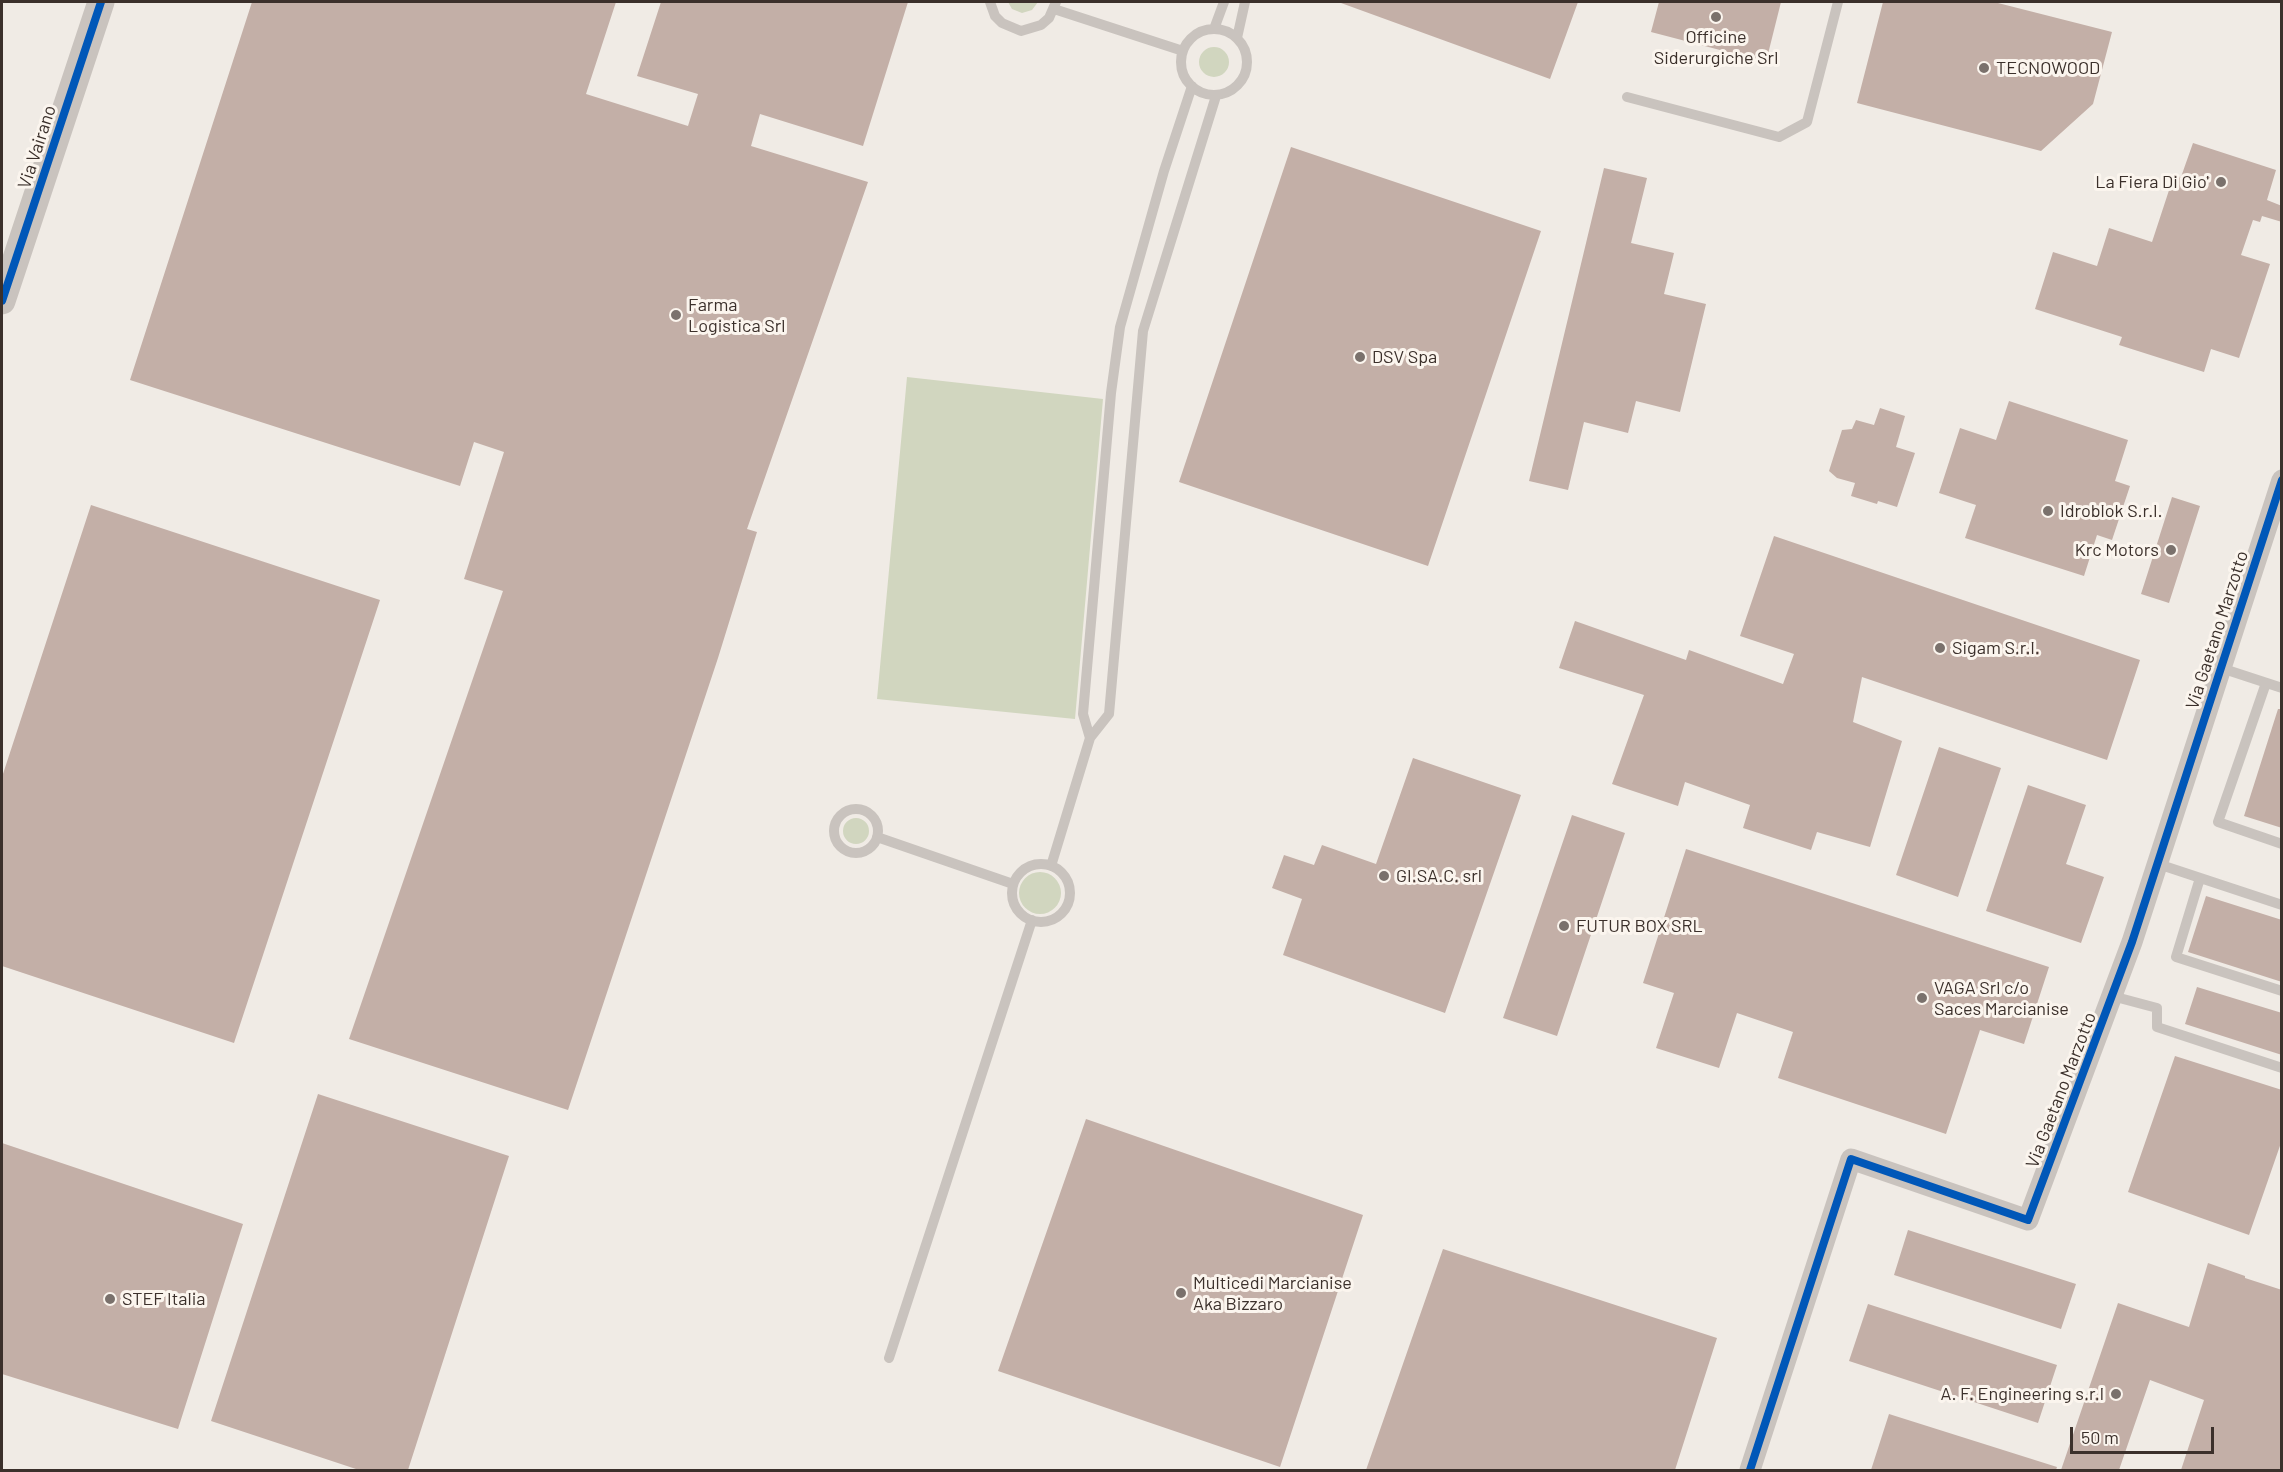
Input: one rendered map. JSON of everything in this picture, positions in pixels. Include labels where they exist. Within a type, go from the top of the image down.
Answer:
[{"type":"street","name":"Via Vairano","points":[[2,301],[101,2]]},
{"type":"street","name":"Via Gaetano Marzotto","points":[[1750,1470],[1851,1159],[2028,1220],[2132,942],[2282,480]]},
{"type":"lane","points":[[990,2],[995,16],[1002,23],[1021,31],[1041,25],[1055,5],[1183,51]]},
{"type":"lane","points":[[1214,29],[1224,2]]},
{"type":"lane","points":[[1237,38],[1245,2]]},
{"type":"lane","points":[[1627,97],[1779,137],[1808,122],[1838,2]]},
{"type":"lane","points":[[1214,29],[1230,33],[1237,38],[1244,47],[1247,58],[1247,69],[1243,79],[1236,88],[1227,93],[1216,96],[1199,92],[1192,86],[1182,70],[1183,51],[1195,35],[1214,29]]},
{"type":"lane","points":[[1090,738],[1083,714],[1111,393],[1120,327],[1164,171],[1192,86]]},
{"type":"lane","points":[[1051,866],[1090,738],[1109,714],[1143,331],[1216,96]]},
{"type":"lane","points":[[2221,669],[2282,688]]},
{"type":"lane","points":[[2266,683],[2218,822],[2282,844]]},
{"type":"lane","points":[[852,810],[866,812],[876,822],[877,837],[874,843],[862,852],[848,852],[837,843],[836,822],[840,816],[852,810]]},
{"type":"lane","points":[[877,837],[1013,884]]},
{"type":"lane","points":[[1042,864],[1051,866],[1060,871],[1066,879],[1069,899],[1059,915],[1050,920],[1032,920],[1017,910],[1012,893],[1013,884],[1024,870],[1032,866],[1042,864]]},
{"type":"lane","points":[[2158,864],[2282,905]]},
{"type":"lane","points":[[2200,878],[2176,957],[2282,991]]},
{"type":"lane","points":[[889,1358],[1032,920]]},
{"type":"lane","points":[[2112,996],[2157,1008],[2157,1027],[2282,1068]]},
{"type":"green space","points":[[1008,2],[1038,2],[1032,10],[1022,13],[1012,9]]},
{"type":"green space","points":[[1214,47],[1225,51],[1229,62],[1225,73],[1214,77],[1203,73],[1199,62],[1203,51]]},
{"type":"green space","points":[[907,377],[1103,399],[1075,719],[877,699]]},
{"type":"green space","points":[[856,818],[865,822],[869,831],[865,840],[856,844],[847,840],[843,831],[847,822]]},
{"type":"green space","points":[[1040,872],[1048,873],[1055,878],[1060,885],[1060,901],[1055,908],[1048,913],[1040,914],[1032,913],[1025,908],[1020,901],[1019,893],[1020,885],[1025,878],[1032,873]]},
{"type":"building","points":[[252,2],[616,2],[586,94],[688,126],[698,94],[637,76],[661,2],[908,2],[863,146],[760,114],[751,146],[868,182],[747,529],[757,532],[718,658],[568,1110],[349,1039],[503,591],[464,579],[504,452],[474,442],[460,486],[130,380]]},
{"type":"building","points":[[1341,2],[1578,2],[1550,79]]},
{"type":"building","name":"Officine Siderurgiche Srl","points":[[1659,2],[1781,2],[1766,62],[1651,32]]},
{"type":"building","name":"TECNOWOOD","points":[[1883,2],[1994,2],[2112,32],[2093,104],[2041,151],[1857,103]]},
{"type":"building","points":[[2193,143],[2276,170],[2267,200],[2282,206],[2282,222],[2262,216],[2260,222],[2253,220],[2241,255],[2270,264],[2239,358],[2211,349],[2204,372],[2119,345],[2122,337],[2035,309],[2053,252],[2097,266],[2109,228],[2152,242],[2174,175],[2181,177]]},
{"type":"building","name":"DSV Spa","points":[[1291,147],[1541,231],[1428,566],[1179,482]]},
{"type":"building","points":[[1604,168],[1647,178],[1631,243],[1674,253],[1664,294],[1706,304],[1680,412],[1636,401],[1628,433],[1584,422],[1568,490],[1529,481]]},
{"type":"building","name":"Idroblok S.r.l.","points":[[2009,401],[2128,440],[2115,481],[2130,486],[2112,540],[2097,535],[2084,576],[1965,538],[1976,505],[1939,493],[1960,428],[1996,440]]},
{"type":"building","points":[[1880,408],[1905,416],[1896,447],[1915,453],[1897,507],[1851,496],[1855,483],[1837,478],[1829,471],[1842,430],[1852,429],[1856,420],[1874,425]]},
{"type":"building","name":"Krc Motors","points":[[2172,497],[2200,506],[2169,603],[2141,594]]},
{"type":"building","points":[[91,505],[380,600],[234,1043],[2,966],[2,777]]},
{"type":"building","points":[[1774,536],[2140,660],[2107,760],[1862,677],[1853,722],[1902,741],[1870,847],[1817,832],[1811,850],[1743,828],[1750,805],[1685,782],[1678,806],[1612,784],[1644,695],[1559,668],[1575,621],[1686,660],[1689,650],[1783,684],[1794,654],[1740,636]]},
{"type":"building","points":[[2278,709],[2282,709],[2282,828],[2244,816]]},
{"type":"building","points":[[1939,747],[2001,768],[1958,897],[1896,875]]},
{"type":"building","name":"GI.SA.C. srl","points":[[1413,758],[1521,795],[1445,1013],[1283,955],[1302,899],[1272,888],[1284,855],[1314,865],[1322,845],[1376,864]]},
{"type":"building","points":[[2028,785],[2086,805],[2066,864],[2104,877],[2081,943],[1986,911]]},
{"type":"building","name":"FUTUR BOX SRL","points":[[1572,815],[1625,833],[1557,1036],[1503,1018]]},
{"type":"building","points":[[1686,849],[2049,967],[2024,1044],[1980,1030],[1946,1134],[1778,1078],[1793,1032],[1737,1013],[1719,1068],[1656,1048],[1674,993],[1643,983]]},
{"type":"building","points":[[2206,896],[2282,920],[2282,982],[2188,952]]},
{"type":"building","points":[[2197,987],[2282,1013],[2282,1055],[2185,1024]]},
{"type":"building","points":[[2175,1056],[2282,1090],[2282,1140],[2249,1235],[2128,1192]]},
{"type":"building","points":[[318,1094],[509,1156],[408,1470],[359,1470],[211,1421]]},
{"type":"building","name":"Multicedi Marcianise Aka Bizzaro","points":[[1086,1119],[1363,1215],[1280,1467],[998,1371]]},
{"type":"building","name":"STEF Italia","points":[[2,1143],[243,1224],[178,1429],[2,1374]]},
{"type":"building","points":[[1908,1230],[2076,1284],[2061,1329],[1894,1275]]},
{"type":"building","points":[[1443,1249],[1717,1338],[1675,1470],[1366,1470]]},
{"type":"building","points":[[2208,1263],[2282,1290],[2282,1470],[2181,1470],[2204,1400],[2150,1380],[2119,1470],[2061,1470],[2118,1303],[2189,1327]]},
{"type":"building","points":[[1868,1304],[2057,1365],[2038,1423],[1849,1361]]},
{"type":"building","points":[[1889,1414],[2057,1467],[2056,1470],[1871,1470]]},
{"type":"cycle path","points":[[2,301],[101,2]]},
{"type":"cycle path","points":[[1750,1470],[1851,1159],[2028,1220],[2132,942],[2282,480]]},
{"type":"place","name":"Officine Siderurgiche Srl","points":[[1716,17]]},
{"type":"place","name":"TECNOWOOD","points":[[1984,68]]},
{"type":"place","name":"La Fiera Di Gio'","points":[[2221,182]]},
{"type":"place","name":"Farma Logistica Srl","points":[[676,315]]},
{"type":"place","name":"DSV Spa","points":[[1360,357]]},
{"type":"place","name":"Idroblok S.r.l.","points":[[2048,511]]},
{"type":"place","name":"Krc Motors","points":[[2171,550]]},
{"type":"place","name":"Sigam S.r.l.","points":[[1940,648]]},
{"type":"place","name":"GI.SA.C. srl","points":[[1384,876]]},
{"type":"place","name":"FUTUR BOX SRL","points":[[1564,926]]},
{"type":"place","name":"VAGA Srl c/o Saces Marcianise","points":[[1922,998]]},
{"type":"place","name":"Multicedi Marcianise Aka Bizzaro","points":[[1181,1293]]},
{"type":"place","name":"STEF Italia","points":[[110,1299]]},
{"type":"place","name":"A. F. Engineering s.r.l","points":[[2116,1394]]}]
